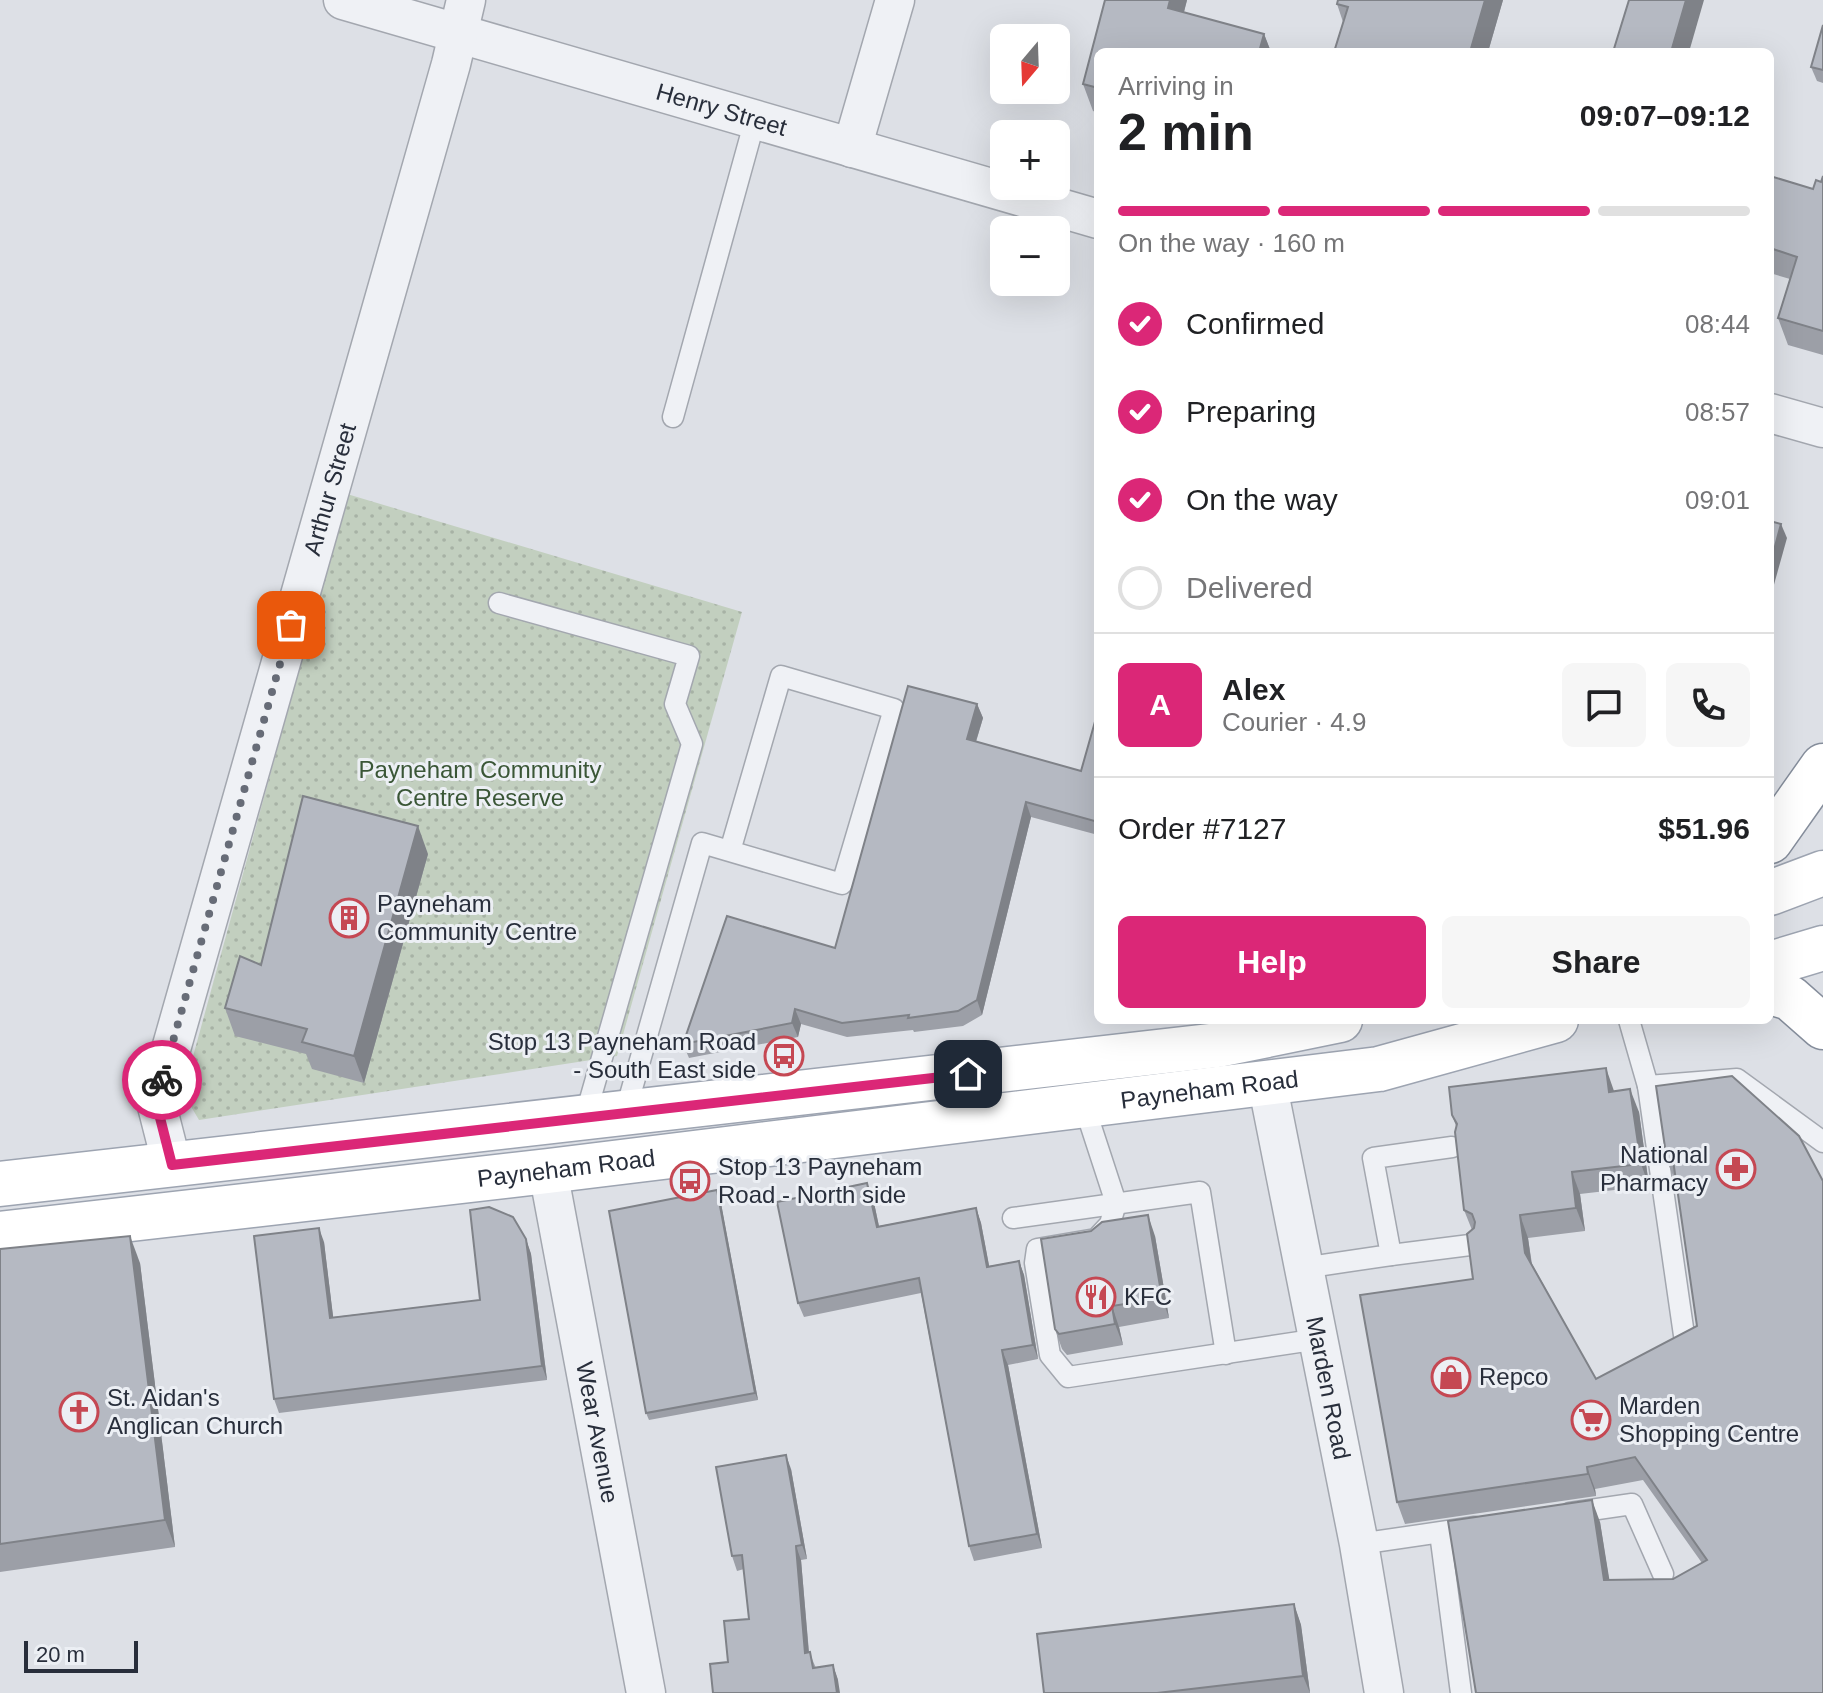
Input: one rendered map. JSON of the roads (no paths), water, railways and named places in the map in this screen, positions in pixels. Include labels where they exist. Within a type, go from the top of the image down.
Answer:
[{"type":"main road","points":[[1774,835],[1823,766]]},
{"type":"main road","points":[[1774,891],[1823,873]]},
{"type":"main road","points":[[1774,963],[1823,948]]},
{"type":"main road","points":[[1774,993],[1790,998],[1823,1027]]},
{"type":"main road","name":"Payneham Road","points":[[0,1184],[1218,1045],[1320,1024]]},
{"type":"main road","name":"Payneham Road","points":[[0,1234],[548,1171],[1379,1069],[1542,1024]]},
{"type":"street","name":"Henry Street","points":[[343,0],[462,16],[755,120],[1094,218]]},
{"type":"street","points":[[852,148],[895,0]]},
{"type":"street","name":"Arthur Street","points":[[172,1165],[156,1102],[462,16]]},
{"type":"street","points":[[1774,414],[1823,428]]},
{"type":"street","name":"Marden Road","points":[[1267,1082],[1359,1544],[1384,1693]]},
{"type":"street","name":"Wear Avenue","points":[[548,1171],[646,1693]]},
{"type":"lane","points":[[673,417],[755,120]]},
{"type":"lane","points":[[499,603],[689,656],[675,704],[692,744],[605,1115]]},
{"type":"lane","points":[[605,1115],[702,843],[842,884],[894,709],[781,676],[730,851]]},
{"type":"lane","points":[[1630,1024],[1648,1086],[1684,1335]]},
{"type":"lane","points":[[1648,1086],[1737,1079],[1823,1142]]},
{"type":"lane","points":[[1084,1105],[1116,1203],[1110,1224],[1096,1239],[1037,1249],[1035,1263],[1050,1355],[1068,1377],[1319,1339]]},
{"type":"lane","points":[[1391,1255],[1373,1158],[1452,1147]]},
{"type":"lane","points":[[1013,1218],[1200,1192],[1226,1354]]},
{"type":"lane","points":[[1303,1268],[1470,1245]]},
{"type":"lane","points":[[1544,1517],[1632,1504],[1663,1574]]},
{"type":"lane","points":[[1359,1544],[1499,1524]]},
{"type":"lane","points":[[1440,1533],[1461,1693]]},
{"type":"place","name":"Payneham Community Centre","points":[[349,918]]},
{"type":"place","name":"Stop 13 Payneham Road - South East side","points":[[784,1056]]},
{"type":"place","name":"National Pharmacy","points":[[1736,1169]]},
{"type":"place","name":"Stop 13 Payneham Road - North side","points":[[690,1181]]},
{"type":"place","name":"KFC","points":[[1096,1297]]},
{"type":"place","name":"Repco","points":[[1451,1377]]},
{"type":"place","name":"St. Aidan's Anglican Church","points":[[79,1412]]},
{"type":"place","name":"Marden Shopping Centre","points":[[1591,1420]]},
{"type":"park label","name":"Payneham Community Centre Reserve","points":[[480,784]]}]
